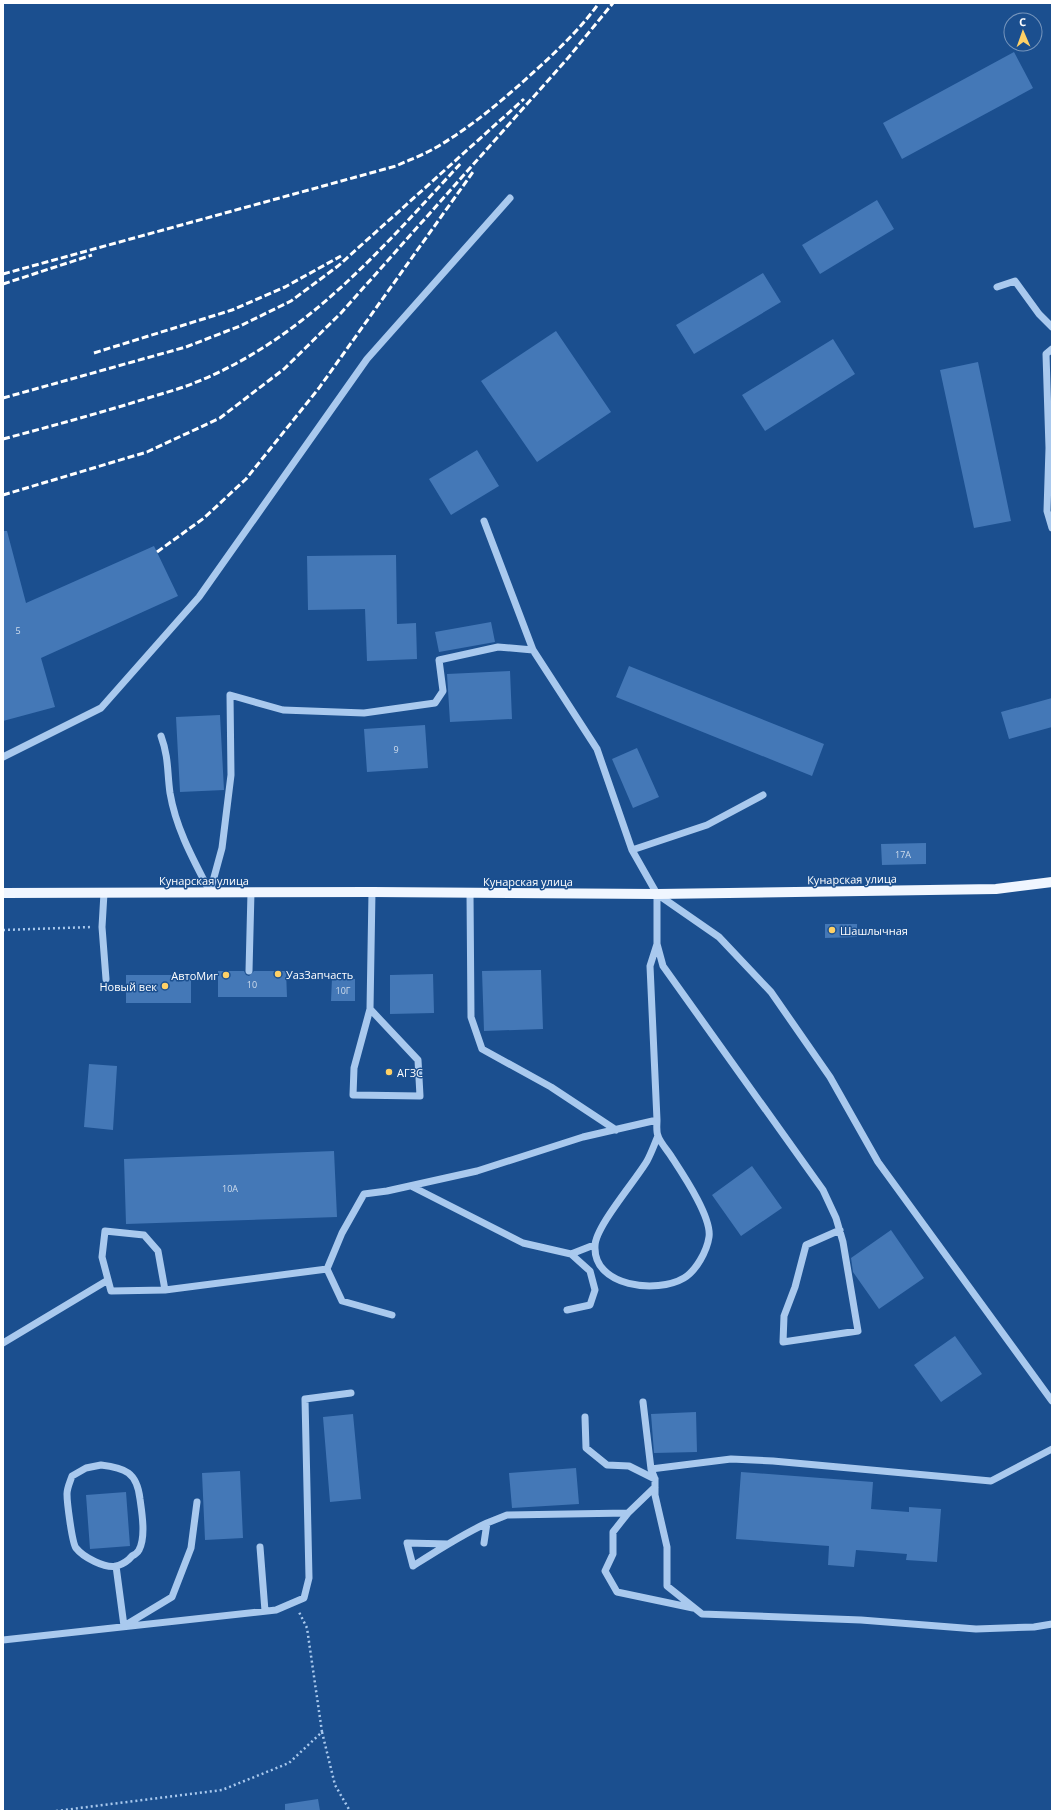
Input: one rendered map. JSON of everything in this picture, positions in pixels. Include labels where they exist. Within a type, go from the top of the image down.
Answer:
[{"type":"main road","name":"Кунарская улица","points":[[3,893],[372,892],[657,894],[996,889],[1052,882]]},
{"type":"street","points":[[3,757],[100,708],[199,596],[367,359],[510,198]]},
{"type":"street","points":[[997,287],[1016,281],[1039,314],[1052,327]]},
{"type":"street","points":[[1052,349],[1046,354],[1049,448],[1047,511],[1052,528]]},
{"type":"street","points":[[484,521],[533,650],[597,749],[632,850],[657,894],[719,937],[771,992],[830,1078],[878,1162],[1052,1401]]},
{"type":"street","points":[[210,892],[222,848],[231,775],[230,695],[283,710],[372,712],[435,703],[443,691],[439,660],[498,647],[533,650]]},
{"type":"street","points":[[161,736],[167,753],[170,794],[184,841],[210,892]]},
{"type":"street","points":[[632,850],[707,825],[763,795]]},
{"type":"street","points":[[249,971],[251,892]]},
{"type":"street","points":[[370,1009],[418,1060],[420,1096],[353,1095],[354,1068],[370,1009],[372,892]]},
{"type":"street","points":[[104,893],[102,927],[106,979]]},
{"type":"street","points":[[470,893],[471,1017],[482,1049],[551,1087],[616,1130]]},
{"type":"street","points":[[657,894],[657,944],[663,966],[823,1190],[840,1230],[858,1331],[783,1342],[784,1316],[795,1287],[806,1245],[840,1230]]},
{"type":"street","points":[[657,944],[650,966],[658,1136],[647,1162],[600,1231],[594,1245],[597,1262],[606,1273],[625,1283],[649,1286],[667,1285],[685,1278],[697,1265],[704,1253],[709,1237],[707,1222],[699,1202],[658,1136]]},
{"type":"street","points":[[392,1314],[342,1301],[327,1269],[342,1234],[364,1194],[411,1186],[477,1171],[583,1137],[657,1120]]},
{"type":"street","points":[[411,1186],[523,1243],[571,1254],[590,1271],[595,1290],[590,1305],[567,1310]]},
{"type":"street","points":[[165,1290],[158,1251],[144,1235],[105,1231],[102,1257],[112,1291],[165,1290],[327,1269]]},
{"type":"street","points":[[571,1254],[594,1245]]},
{"type":"street","points":[[590,1271],[597,1262]]},
{"type":"street","points":[[3,1343],[108,1280]]},
{"type":"street","points":[[3,1640],[276,1610],[304,1598],[309,1578],[305,1399],[351,1393]]},
{"type":"street","points":[[643,1402],[651,1468],[655,1479],[655,1495],[667,1547],[667,1586],[702,1614],[861,1620],[976,1629],[1034,1627],[1052,1624]]},
{"type":"street","points":[[585,1417],[586,1448],[607,1465],[629,1466],[655,1479]]},
{"type":"street","points":[[651,1468],[745,1460],[991,1481],[1052,1449]]},
{"type":"street","points":[[102,1465],[122,1468],[131,1474],[136,1483],[139,1493],[143,1530],[139,1550],[127,1561],[116,1566],[102,1564],[88,1557],[76,1548],[67,1494],[72,1476],[86,1468],[102,1465]]},
{"type":"street","points":[[655,1487],[628,1512],[613,1532],[613,1554],[605,1571],[617,1592],[695,1609]]},
{"type":"street","points":[[124,1626],[172,1597],[191,1548],[197,1502]]},
{"type":"street","points":[[448,1544],[407,1543],[413,1566],[448,1544],[487,1523],[507,1515],[628,1512]]},
{"type":"street","points":[[484,1543],[487,1523]]},
{"type":"street","points":[[260,1547],[265,1611]]},
{"type":"street","points":[[116,1566],[124,1626]]},
{"type":"path","points":[[3,930],[102,927]]},
{"type":"path","points":[[294,1602],[307,1628],[322,1732],[335,1784],[350,1811]]},
{"type":"path","points":[[56,1811],[222,1790],[289,1763],[322,1732]]},
{"type":"building","points":[[1014,52],[1033,88],[902,159],[883,123]]},
{"type":"building","points":[[877,200],[894,229],[820,274],[802,245]]},
{"type":"building","points":[[763,273],[781,302],[694,354],[676,325]]},
{"type":"building","points":[[556,331],[611,412],[537,462],[481,381]]},
{"type":"building","points":[[833,339],[855,374],[765,431],[742,395]]},
{"type":"building","points":[[978,362],[1011,521],[974,528],[940,370]]},
{"type":"building","points":[[477,450],[499,486],[451,515],[429,479]]},
{"type":"building","points":[[3,531],[7,531],[26,603],[154,546],[178,596],[41,658],[55,707],[3,721]]},
{"type":"building","points":[[396,555],[397,624],[416,623],[417,659],[367,661],[365,609],[308,610],[307,556]]},
{"type":"building","points":[[491,622],[495,642],[439,652],[435,632]]},
{"type":"building","points":[[629,666],[824,744],[812,776],[616,697]]},
{"type":"building","points":[[510,671],[512,719],[450,722],[447,674]]},
{"type":"building","points":[[1052,698],[1052,727],[1009,739],[1001,712]]},
{"type":"building","points":[[220,715],[224,790],[180,792],[176,717]]},
{"type":"building","points":[[425,725],[428,768],[367,772],[364,729]]},
{"type":"building","points":[[637,748],[659,797],[633,808],[612,759]]},
{"type":"building","points":[[926,843],[926,864],[882,865],[881,844]]},
{"type":"building","points":[[825,924],[857,924],[857,937],[825,938]]},
{"type":"building","points":[[541,970],[543,1029],[484,1031],[482,971]]},
{"type":"building","points":[[218,971],[244,971],[246,975],[249,976],[254,971],[286,971],[287,997],[218,997]]},
{"type":"building","points":[[433,974],[434,1013],[390,1014],[390,975]]},
{"type":"building","points":[[126,975],[191,975],[191,1003],[126,1003]]},
{"type":"building","points":[[332,978],[355,979],[355,1001],[331,1001]]},
{"type":"building","points":[[89,1064],[117,1066],[113,1130],[84,1127]]},
{"type":"building","points":[[334,1151],[337,1217],[126,1224],[124,1159]]},
{"type":"building","points":[[752,1166],[782,1208],[741,1236],[712,1195]]},
{"type":"building","points":[[891,1230],[924,1278],[879,1309],[853,1272],[851,1258]]},
{"type":"building","points":[[955,1336],[982,1374],[941,1402],[914,1365]]},
{"type":"building","points":[[696,1412],[697,1452],[654,1453],[651,1414]]},
{"type":"building","points":[[353,1414],[361,1499],[330,1502],[323,1417]]},
{"type":"building","points":[[576,1468],[579,1504],[512,1508],[509,1473]]},
{"type":"building","points":[[240,1471],[243,1538],[205,1540],[202,1473]]},
{"type":"building","points":[[741,1472],[873,1482],[871,1509],[909,1512],[909,1507],[941,1509],[937,1562],[906,1560],[907,1554],[856,1550],[854,1567],[828,1565],[829,1546],[736,1539]]},
{"type":"building","points":[[126,1492],[130,1546],[90,1549],[86,1495]]},
{"type":"building","points":[[318,1799],[320,1811],[285,1811],[285,1804]]},
{"type":"railway","points":[[3,274],[396,166],[421,155],[449,140],[488,112],[545,62],[585,21],[599,3]]},
{"type":"railway","points":[[3,495],[147,452],[220,418],[284,369],[341,313],[568,58],[613,3]]},
{"type":"railway","points":[[3,398],[186,347],[240,326],[291,301],[338,266],[524,99]]},
{"type":"railway","points":[[3,439],[94,414],[183,387],[234,364],[272,342],[307,316],[372,258],[462,162]]},
{"type":"railway","points":[[157,552],[204,518],[246,479],[319,388],[473,172]]},
{"type":"railway","points":[[3,284],[92,255]]},
{"type":"railway","points":[[94,353],[232,310],[285,287],[341,256]]},
{"type":"place","name":"Шашлычная","points":[[832,930]]},
{"type":"place","name":"УазЗапчасть","points":[[278,974]]},
{"type":"place","name":"АвтоМиг","points":[[226,975]]},
{"type":"place","name":"Новый век","points":[[165,986]]},
{"type":"place","name":"АГЗС","points":[[389,1072]]}]
